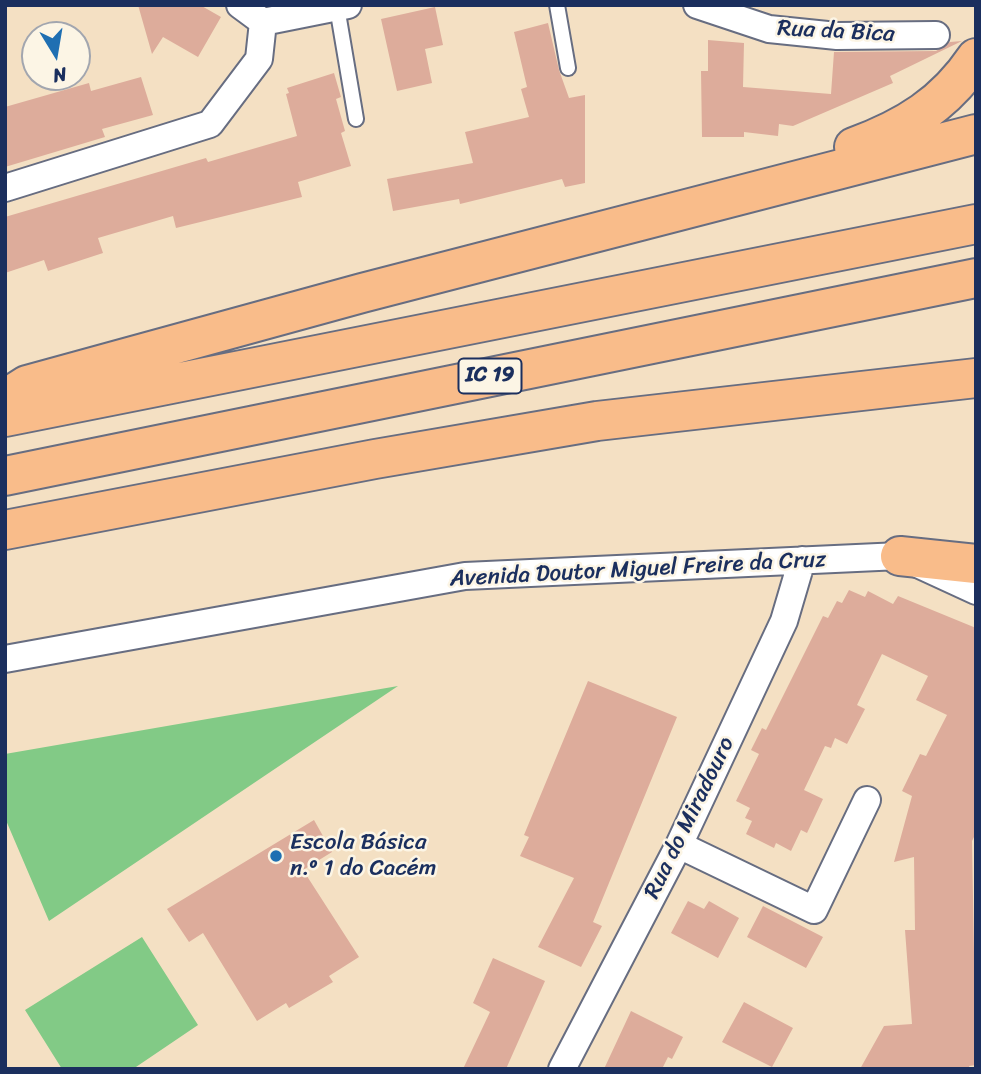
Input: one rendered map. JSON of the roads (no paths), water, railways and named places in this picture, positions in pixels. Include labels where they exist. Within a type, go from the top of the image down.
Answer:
[{"type":"highway","points":[[737,197],[789,169],[865,143],[921,116],[957,84],[976,58]]},
{"type":"highway","points":[[5,399],[27,385],[362,293],[976,134]]},
{"type":"highway","name":"IC 19","points":[[5,417],[976,224]]},
{"type":"highway","name":"IC 19","points":[[5,475],[976,278]]},
{"type":"highway","points":[[5,530],[376,459],[597,421],[976,378]]},
{"type":"highway","points":[[904,386],[976,403]]},
{"type":"highway","points":[[900,556],[972,572]]},
{"type":"street","points":[[240,5],[263,22],[343,6]]},
{"type":"street","name":"Rua da Bica","points":[[697,5],[769,29],[836,36],[936,35]]},
{"type":"street","points":[[5,188],[210,124],[259,59],[263,22]]},
{"type":"street","name":"Avenida Doutor Miguel Freire da Cruz","points":[[5,659],[465,576],[900,556]]},
{"type":"street","name":"Rua do Miradouro","points":[[562,1069],[679,845],[784,621],[802,560]]},
{"type":"street","points":[[679,845],[814,910],[867,800]]},
{"type":"lane","points":[[557,5],[568,68]]},
{"type":"lane","points":[[343,6],[356,119]]},
{"type":"place","name":"Escola Básica n.º 1 do Cacém","points":[[276,856]]}]
